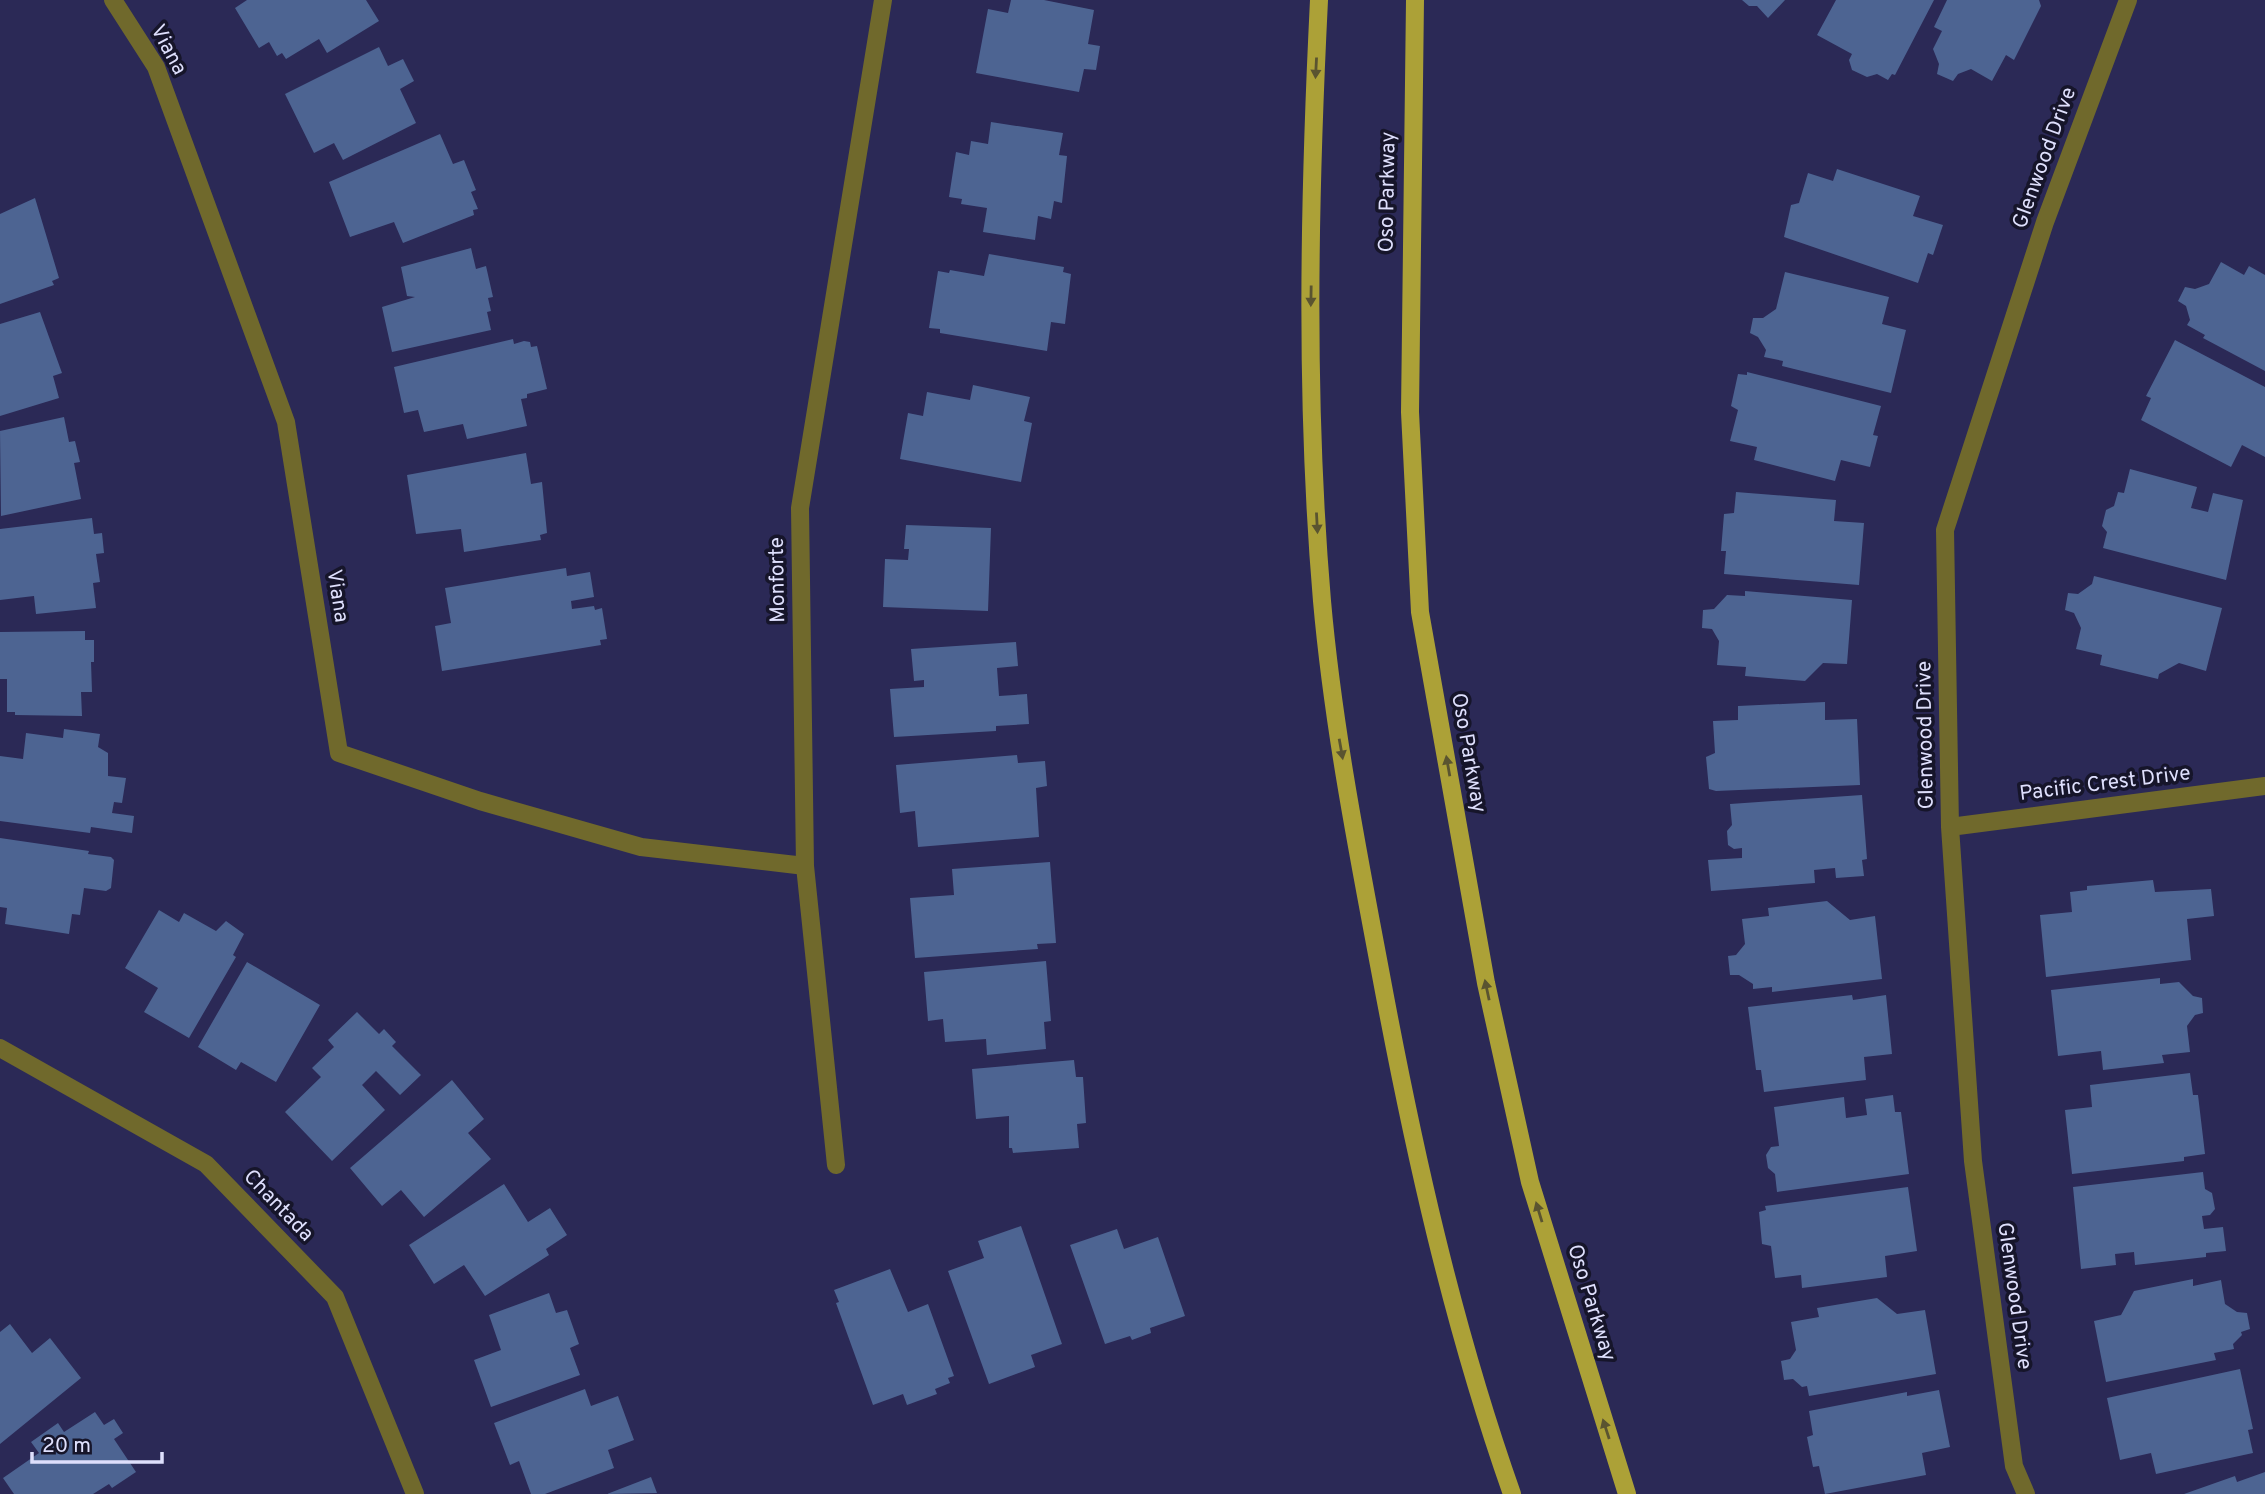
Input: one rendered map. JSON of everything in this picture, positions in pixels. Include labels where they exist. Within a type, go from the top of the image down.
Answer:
[{"type":"main road","points":[[1319,0],[1311,176],[1310,384],[1318,545],[1336,719],[1387,1009],[1418,1163],[1471,1366],[1512,1494]]},
{"type":"main road","name":"Oso Parkway","points":[[1415,0],[1410,412],[1420,612],[1486,983],[1530,1182],[1627,1494]]},
{"type":"street","name":"Viana","points":[[113,0],[156,67],[286,422],[339,753],[480,802],[641,847],[805,866]]},
{"type":"street","name":"Monforte","points":[[836,1165],[805,866],[800,508],[883,0]]},
{"type":"street","name":"Glenwood Drive","points":[[2026,1494],[2014,1466],[1973,1161],[1950,827],[1945,530],[2045,222],[2129,0]]},
{"type":"street","name":"Pacific Crest Drive","points":[[1950,827],[2265,786]]},
{"type":"street","name":"Chantada","points":[[0,1048],[206,1164],[335,1297],[415,1494]]},
{"type":"building","points":[[247,0],[366,0],[379,21],[327,53],[319,39],[286,59],[282,53],[277,56],[269,42],[259,48],[235,8]]},
{"type":"building","points":[[1011,0],[1044,0],[1094,10],[1088,44],[1100,46],[1096,70],[1084,69],[1079,92],[976,73],[988,9],[1008,13]]},
{"type":"building","points":[[1742,0],[1785,0],[1768,18],[1757,6],[1749,6]]},
{"type":"building","points":[[1836,0],[1934,0],[1895,75],[1892,74],[1888,80],[1877,74],[1867,77],[1852,70],[1849,60],[1852,54],[1817,35]]},
{"type":"building","points":[[1947,0],[2039,0],[2041,6],[2014,60],[2006,55],[1992,81],[1971,69],[1958,74],[1953,81],[1937,74],[1939,64],[1933,49],[1942,31],[1934,27]]},
{"type":"building","points":[[379,47],[388,66],[403,59],[414,81],[400,89],[416,123],[343,160],[334,143],[314,153],[285,94]]},
{"type":"building","points":[[991,122],[1063,133],[1059,155],[1067,156],[1062,203],[1054,201],[1051,219],[1038,216],[1035,240],[983,232],[987,208],[961,204],[962,199],[949,197],[956,152],[969,155],[971,141],[988,144]]},
{"type":"building","points":[[440,134],[453,164],[464,160],[476,190],[471,192],[478,209],[473,210],[474,215],[403,243],[394,222],[350,237],[329,182]]},
{"type":"building","points":[[1837,169],[1920,196],[1913,216],[1943,225],[1933,255],[1928,253],[1918,283],[1784,237],[1791,205],[1799,203],[1808,173],[1833,181]]},
{"type":"building","points":[[35,198],[59,278],[52,281],[54,285],[0,304],[0,214]]},
{"type":"building","points":[[471,248],[476,269],[486,266],[493,297],[488,298],[491,311],[487,312],[491,330],[392,352],[382,307],[415,297],[407,296],[401,267]]},
{"type":"building","points":[[989,254],[1064,267],[1063,272],[1071,274],[1065,324],[1051,322],[1047,351],[940,333],[940,329],[929,328],[938,271],[949,273],[950,270],[984,276]]},
{"type":"building","points":[[2221,262],[2244,275],[2249,266],[2265,275],[2265,371],[2203,338],[2205,335],[2187,325],[2190,320],[2186,306],[2178,301],[2185,287],[2195,289],[2209,284]]},
{"type":"building","points":[[1785,272],[1889,297],[1882,324],[1906,330],[1891,393],[1782,366],[1783,361],[1764,357],[1766,350],[1758,337],[1750,333],[1753,318],[1763,318],[1776,309]]},
{"type":"building","points":[[40,312],[62,373],[53,376],[59,398],[0,416],[0,324]]},
{"type":"building","points":[[513,339],[514,344],[524,341],[530,342],[531,347],[537,346],[547,389],[527,394],[527,398],[521,399],[527,426],[467,439],[463,424],[424,432],[418,410],[404,413],[394,367]]},
{"type":"building","points":[[2175,340],[2265,387],[2265,457],[2242,445],[2231,467],[2141,420],[2151,398],[2146,396]]},
{"type":"building","points":[[1747,372],[1881,406],[1873,435],[1878,436],[1870,467],[1841,460],[1835,481],[1754,460],[1757,447],[1730,441],[1738,410],[1731,406],[1738,374],[1747,375]]},
{"type":"building","points":[[973,385],[1030,397],[1024,421],[1032,423],[1021,482],[900,459],[908,413],[923,416],[927,392],[970,400]]},
{"type":"building","points":[[64,417],[69,442],[75,441],[80,462],[74,463],[81,499],[1,516],[0,431]]},
{"type":"building","points":[[526,453],[531,484],[542,482],[547,533],[540,535],[541,540],[464,552],[461,529],[416,534],[407,475]]},
{"type":"building","points":[[2130,469],[2197,487],[2191,508],[2208,512],[2213,493],[2243,500],[2226,580],[2103,548],[2107,532],[2102,526],[2106,510],[2114,506],[2118,492],[2124,493]]},
{"type":"building","points":[[1736,492],[1836,500],[1834,521],[1864,523],[1859,585],[1724,574],[1726,551],[1721,551],[1724,514],[1734,513]]},
{"type":"building","points":[[92,518],[94,534],[102,533],[104,553],[96,554],[100,582],[93,583],[96,608],[36,614],[34,596],[0,600],[0,529]]},
{"type":"building","points":[[906,525],[991,528],[988,611],[883,607],[885,559],[908,560],[909,549],[904,549]]},
{"type":"building","points":[[566,568],[567,576],[590,572],[594,597],[571,601],[572,609],[594,606],[595,610],[602,608],[607,639],[600,640],[601,645],[442,671],[435,626],[451,623],[445,588]]},
{"type":"building","points":[[2094,576],[2222,608],[2206,671],[2179,663],[2159,674],[2158,679],[2100,665],[2102,655],[2076,649],[2081,628],[2074,613],[2065,610],[2068,593],[2078,594],[2092,584]]},
{"type":"building","points":[[1745,591],[1852,600],[1847,664],[1823,663],[1805,681],[1745,676],[1746,667],[1717,665],[1719,641],[1712,629],[1702,628],[1703,610],[1714,609],[1727,595],[1745,596]]},
{"type":"building","points":[[85,631],[85,640],[94,640],[94,662],[91,662],[92,692],[81,692],[82,716],[15,715],[15,712],[7,712],[7,679],[0,679],[0,632]]},
{"type":"building","points":[[1016,642],[1018,666],[997,668],[999,696],[1027,694],[1029,724],[996,726],[996,731],[894,737],[890,689],[924,687],[924,680],[914,681],[911,649]]},
{"type":"building","points":[[1825,702],[1825,720],[1857,719],[1860,785],[1716,791],[1709,789],[1706,757],[1715,753],[1713,721],[1738,720],[1738,706]]},
{"type":"building","points":[[64,729],[100,734],[98,747],[108,753],[108,776],[126,778],[122,803],[114,802],[112,813],[134,816],[132,833],[91,827],[90,833],[0,821],[0,756],[23,759],[26,733],[63,738]]},
{"type":"building","points":[[1017,755],[1018,763],[1045,761],[1047,786],[1036,788],[1039,837],[918,847],[915,811],[900,813],[896,765]]},
{"type":"building","points":[[1862,795],[1867,859],[1862,860],[1864,876],[1836,878],[1835,868],[1814,870],[1815,883],[1711,891],[1708,860],[1742,858],[1742,848],[1734,849],[1728,845],[1727,831],[1732,825],[1730,804]]},
{"type":"building","points":[[0,838],[89,851],[88,854],[111,857],[114,860],[111,888],[106,891],[84,888],[80,915],[72,914],[69,934],[5,924],[7,908],[0,907]]},
{"type":"building","points":[[1050,862],[1056,943],[1037,944],[1038,949],[915,958],[910,898],[954,895],[952,869]]},
{"type":"building","points":[[2153,880],[2155,892],[2211,889],[2214,916],[2187,919],[2191,960],[2046,977],[2040,915],[2072,912],[2070,892],[2087,890],[2087,886]]},
{"type":"building","points":[[1827,901],[1850,920],[1875,916],[1882,979],[1772,992],[1772,987],[1753,989],[1753,984],[1739,975],[1730,975],[1728,956],[1736,955],[1745,944],[1742,919],[1769,916],[1768,908]]},
{"type":"building","points":[[159,910],[179,922],[184,913],[216,931],[226,921],[244,934],[233,955],[236,957],[189,1038],[144,1012],[158,988],[125,968]]},
{"type":"building","points":[[1046,961],[1051,1021],[1044,1022],[1046,1049],[987,1055],[986,1039],[945,1042],[943,1019],[928,1021],[924,972]]},
{"type":"building","points":[[247,962],[320,1005],[276,1082],[241,1062],[236,1070],[198,1047]]},
{"type":"building","points":[[2160,978],[2160,984],[2179,982],[2193,996],[2202,998],[2203,1013],[2195,1015],[2187,1026],[2190,1052],[2162,1055],[2164,1063],[2103,1070],[2101,1051],[2058,1056],[2051,990]]},
{"type":"building","points":[[1852,995],[1853,1000],[1886,995],[1892,1054],[1864,1057],[1866,1080],[1764,1092],[1761,1070],[1756,1070],[1748,1007]]},
{"type":"building","points":[[357,1012],[379,1034],[384,1029],[396,1042],[392,1046],[421,1075],[400,1095],[376,1071],[362,1085],[385,1110],[332,1161],[285,1112],[321,1077],[312,1068],[334,1047],[328,1040]]},
{"type":"building","points":[[1074,1060],[1076,1077],[1083,1077],[1086,1123],[1077,1124],[1079,1148],[1013,1153],[1012,1148],[1009,1148],[1009,1116],[976,1119],[972,1069]]},
{"type":"building","points":[[2190,1073],[2193,1095],[2198,1095],[2205,1154],[2184,1157],[2184,1161],[2072,1174],[2065,1110],[2092,1107],[2090,1085]]},
{"type":"building","points":[[452,1080],[484,1119],[468,1133],[491,1159],[424,1217],[401,1190],[382,1206],[350,1168]]},
{"type":"building","points":[[1893,1095],[1895,1112],[1901,1112],[1909,1174],[1777,1192],[1775,1174],[1768,1168],[1766,1155],[1771,1147],[1779,1146],[1774,1107],[1844,1097],[1846,1118],[1867,1115],[1865,1099]]},
{"type":"building","points":[[2203,1172],[2205,1189],[2212,1193],[2215,1209],[2210,1215],[2202,1216],[2204,1229],[2223,1227],[2226,1251],[2206,1253],[2206,1257],[2135,1265],[2134,1252],[2115,1254],[2116,1265],[2081,1269],[2073,1187]]},
{"type":"building","points":[[504,1184],[528,1222],[550,1208],[567,1235],[546,1249],[549,1255],[485,1296],[464,1265],[434,1284],[409,1245]]},
{"type":"building","points":[[1908,1187],[1917,1251],[1885,1256],[1887,1277],[1802,1288],[1801,1275],[1775,1278],[1771,1246],[1762,1244],[1759,1212],[1766,1210],[1765,1206]]},
{"type":"building","points":[[1021,1226],[1062,1344],[1031,1355],[1035,1367],[989,1384],[948,1271],[984,1258],[978,1241]]},
{"type":"building","points":[[1117,1229],[1124,1249],[1158,1237],[1185,1316],[1150,1328],[1151,1333],[1132,1340],[1130,1336],[1105,1344],[1070,1245]]},
{"type":"building","points":[[890,1269],[908,1312],[928,1304],[954,1376],[948,1378],[950,1383],[935,1389],[937,1394],[907,1405],[903,1394],[873,1405],[836,1303],[839,1302],[834,1290]]},
{"type":"building","points":[[2193,1279],[2193,1286],[2221,1280],[2225,1304],[2237,1312],[2247,1313],[2250,1329],[2241,1332],[2242,1335],[2233,1344],[2234,1349],[2214,1353],[2216,1360],[2106,1382],[2094,1321],[2121,1315],[2134,1291]]},
{"type":"building","points":[[549,1293],[556,1313],[567,1310],[579,1344],[570,1348],[580,1375],[491,1407],[474,1360],[501,1350],[489,1315]]},
{"type":"building","points":[[1877,1298],[1897,1314],[1925,1310],[1936,1374],[1809,1396],[1807,1386],[1802,1387],[1793,1379],[1784,1380],[1781,1361],[1790,1359],[1796,1350],[1791,1322],[1819,1317],[1817,1308]]},
{"type":"building","points":[[10,1324],[32,1353],[50,1338],[81,1378],[0,1444],[0,1332]]},
{"type":"building","points":[[2240,1369],[2253,1429],[2248,1430],[2253,1453],[2156,1474],[2151,1453],[2120,1460],[2107,1398]]},
{"type":"building","points":[[585,1389],[591,1406],[618,1396],[634,1440],[608,1450],[614,1468],[545,1494],[531,1494],[519,1461],[510,1465],[494,1423]]},
{"type":"building","points":[[1939,1390],[1950,1447],[1922,1453],[1926,1475],[1825,1494],[1819,1466],[1813,1467],[1807,1437],[1813,1435],[1809,1411],[1907,1392],[1907,1396]]},
{"type":"building","points":[[95,1412],[104,1425],[114,1419],[123,1433],[114,1439],[136,1472],[112,1488],[109,1484],[93,1494],[14,1494],[3,1478],[39,1453],[31,1442],[58,1423],[64,1432]]},
{"type":"building","points":[[2265,1472],[2265,1494],[2184,1494],[2235,1476],[2237,1482]]},
{"type":"building","points":[[651,1477],[657,1493],[607,1494]]}]
